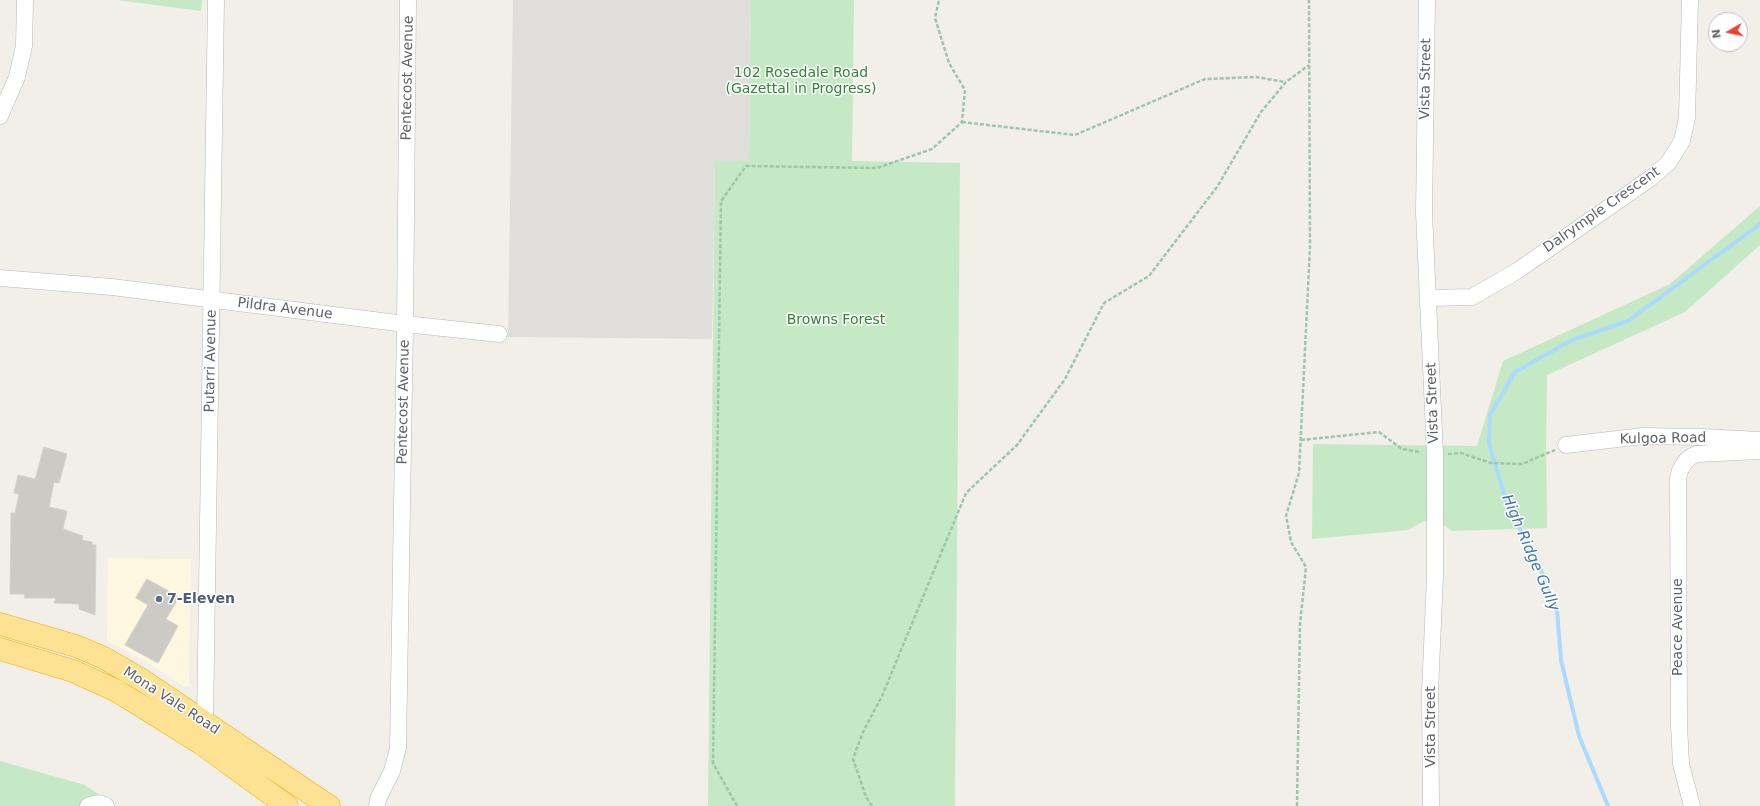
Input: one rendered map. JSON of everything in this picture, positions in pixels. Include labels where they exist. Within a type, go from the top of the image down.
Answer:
[{"type":"highway","name":"Mona Vale Road","points":[[0,624],[76,646],[104,658],[142,680],[205,721],[329,806]]},
{"type":"highway","name":"Mona Vale Road","points":[[0,649],[73,671],[117,691],[202,744],[286,806]]},
{"type":"street","points":[[0,116],[17,77],[24,46],[25,0]]},
{"type":"street","name":"Putarri Avenue","points":[[205,721],[216,0]]},
{"type":"street","name":"Pentecost Avenue","points":[[374,804],[392,771],[398,748],[405,324],[408,0]]},
{"type":"street","name":"Vista Street","points":[[1426,0],[1424,213],[1435,454],[1435,576],[1430,692],[1431,806]]},
{"type":"street","name":"Dalrymple Crescent","points":[[1428,298],[1472,297],[1517,271],[1651,178],[1669,162],[1682,141],[1687,118],[1690,0]]},
{"type":"street","name":"Pildra Avenue","points":[[0,278],[112,287],[405,324],[499,334]]},
{"type":"street","name":"Kulgoa Road","points":[[1566,445],[1644,436],[1760,440]]},
{"type":"street","name":"Kulgoa Road","points":[[1696,454],[1760,451]]},
{"type":"street","name":"Peace Avenue","points":[[1692,806],[1681,764],[1679,726],[1678,478],[1679,470],[1684,463],[1696,454]]},
{"type":"street","points":[[88,806],[94,803],[103,804],[106,806]]},
{"type":"path","points":[[737,806],[713,763],[721,201],[746,166],[877,168],[932,148],[962,122],[965,90],[949,63],[935,18],[939,0]]},
{"type":"path","points":[[1297,806],[1300,624],[1306,567],[1291,542],[1286,516],[1299,473],[1310,247],[1309,0]]},
{"type":"path","points":[[872,806],[866,797],[853,759],[863,732],[882,696],[966,493],[1017,445],[1065,379],[1104,303],[1149,276],[1217,187],[1261,112],[1286,82],[1309,65]]},
{"type":"path","points":[[962,122],[1075,134],[1205,79],[1256,77],[1286,82]]},
{"type":"path","points":[[1301,440],[1379,432],[1402,449],[1435,454],[1461,453],[1491,463],[1522,464],[1566,445]]},
{"type":"shaded area","points":[[513,0],[751,0],[749,161],[715,162],[712,339],[508,337]]},
{"type":"shaded area","points":[[108,558],[191,559],[189,686],[185,687],[142,659],[107,641]]},
{"type":"green space","points":[[117,0],[202,0],[201,11]]},
{"type":"green space","name":"Browns Forest","points":[[751,0],[854,0],[852,161],[960,163],[955,806],[708,806],[715,161],[749,161]]},
{"type":"green space","points":[[1760,206],[1760,245],[1685,312],[1547,375],[1547,528],[1452,531],[1440,522],[1424,521],[1408,530],[1312,539],[1313,444],[1477,446],[1503,361],[1670,284]]},
{"type":"green space","points":[[0,761],[85,785],[115,806],[0,806]]},
{"type":"building","points":[[44,447],[67,454],[59,483],[54,482],[49,507],[67,511],[63,529],[83,536],[82,540],[92,542],[92,545],[96,545],[95,615],[79,609],[79,604],[54,603],[56,598],[24,598],[25,594],[10,594],[11,513],[15,513],[19,494],[14,493],[18,475],[35,479]]},
{"type":"building","points":[[147,579],[179,597],[166,619],[178,626],[158,663],[125,645],[148,605],[136,598]]},
{"type":"waterway","name":"High Ridge Gully","points":[[1608,806],[1579,736],[1561,660],[1557,610],[1536,558],[1508,508],[1489,443],[1490,415],[1515,372],[1572,340],[1628,321],[1760,224]]},
{"type":"place","name":"7-Eleven","points":[[159,599]]},
{"type":"park label","name":"102 Rosedale Road (Gazettal in Progress)","points":[[801,82]]}]
